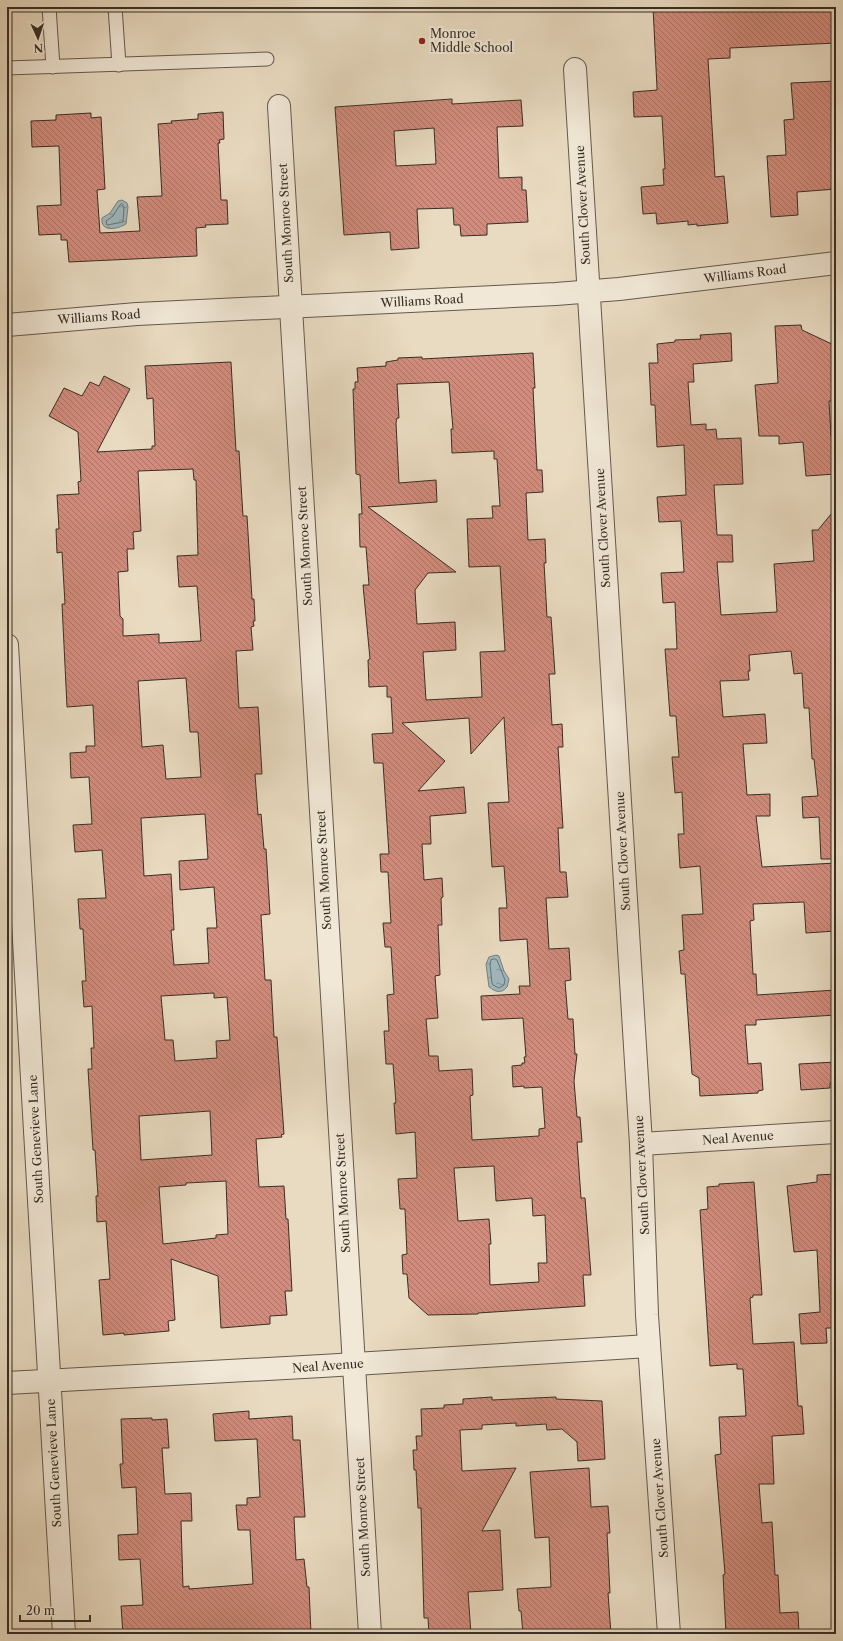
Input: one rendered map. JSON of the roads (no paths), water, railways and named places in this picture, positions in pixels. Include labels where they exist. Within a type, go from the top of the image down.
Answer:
[{"type":"street","name":"South Clover Avenue","points":[[576,69],[641,1144],[649,1346],[669,1634]]},
{"type":"street","name":"South Monroe Street","points":[[280,106],[370,1634]]},
{"type":"street","name":"Williams Road","points":[[7,325],[136,314],[589,292],[836,263]]},
{"type":"street","name":"South Genevieve Lane","points":[[7,645],[64,1634]]},
{"type":"street","name":"Neal Avenue","points":[[641,1144],[836,1132]]},
{"type":"street","name":"Neal Avenue","points":[[7,1383],[649,1346]]},
{"type":"lane","points":[[49,7],[53,67]]},
{"type":"lane","points":[[115,7],[119,65]]},
{"type":"lane","points":[[7,68],[267,59]]},
{"type":"water","points":[[122,200],[127,203],[128,207],[126,224],[119,227],[107,228],[102,223],[102,218],[110,213],[118,201]]},
{"type":"water","points":[[496,955],[499,956],[504,971],[509,979],[507,987],[503,991],[496,991],[489,987],[486,964],[489,957]]},
{"type":"place","name":"Monroe Middle School","points":[[422,41]]}]
